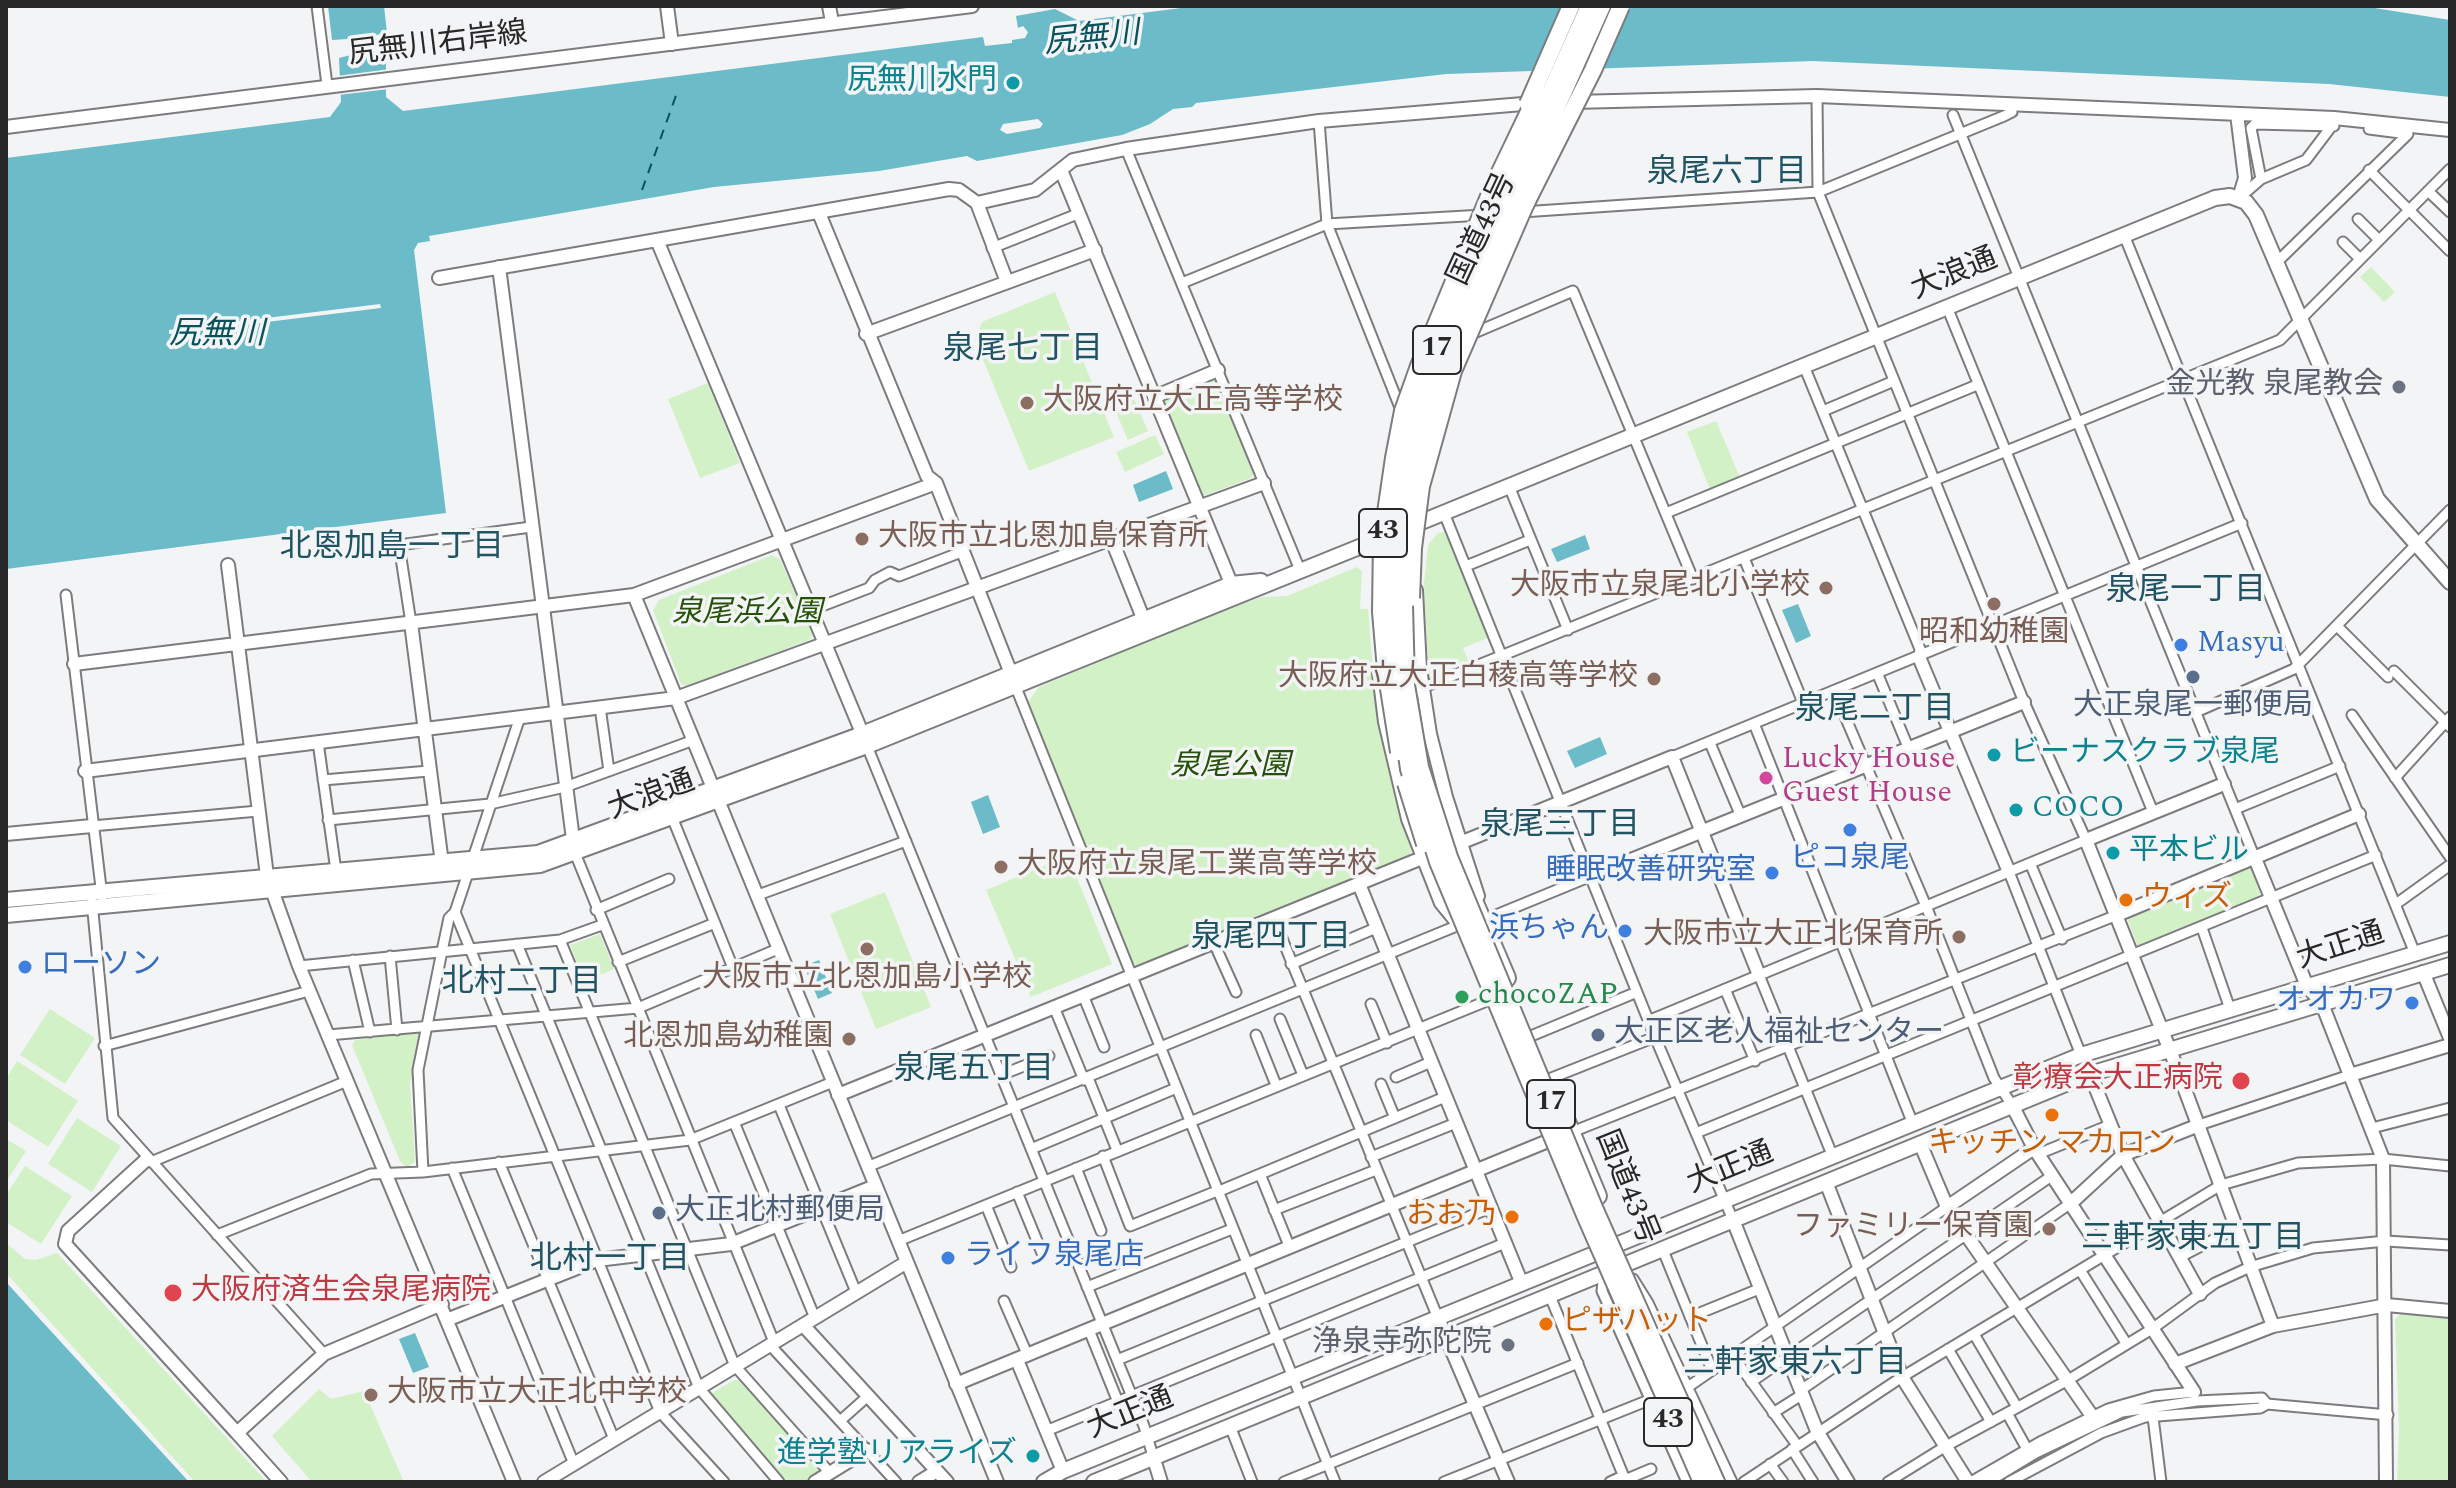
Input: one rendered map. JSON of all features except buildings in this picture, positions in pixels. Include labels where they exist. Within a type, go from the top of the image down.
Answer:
[{"type":"highway","name":"国道43号","points":[[1571,6],[1434,325],[1403,411],[1382,540],[1381,612],[1394,721],[1415,816],[1441,887],[1640,1361],[1695,1482]]},
{"type":"highway","points":[[1492,189],[1580,6]]},
{"type":"highway","name":"17","points":[[1589,6],[1447,324],[1419,404],[1395,525],[1391,563],[1392,649],[1409,769],[1438,862],[1596,1242],[1702,1482]]},
{"type":"highway","name":"17","points":[[1602,6],[1468,304],[1430,407],[1412,486],[1403,564],[1406,685],[1420,767],[1449,857],[1595,1210],[1719,1482]]},
{"type":"highway","points":[[1527,208],[1610,6]]},
{"type":"highway","name":"国道43号","points":[[1621,6],[1469,330],[1441,408],[1421,486],[1413,548],[1411,628],[1416,704],[1430,774],[1463,876],[1719,1482]]},
{"type":"main road","name":"大浪通","points":[[1014,679],[1143,618],[1280,579],[2215,198],[2239,198]]},
{"type":"main road","points":[[2239,198],[2256,215],[2377,499],[2415,546],[2450,582]]},
{"type":"main road","name":"大浪通","points":[[574,848],[864,740],[1234,590]]},
{"type":"main road","name":"大浪通","points":[[6,900],[96,898],[470,866],[574,848],[672,817],[716,794]]},
{"type":"main road","name":"大浪通","points":[[269,883],[336,871],[443,868]]},
{"type":"main road","name":"大浪通","points":[[6,915],[96,898]]},
{"type":"main road","name":"大正通","points":[[1044,1482],[1063,1471],[2081,1055],[2414,951],[2450,943]]},
{"type":"main road","name":"大正通","points":[[1094,1482],[1604,1272],[1627,1268],[1662,1248],[2090,1074],[2450,965]]},
{"type":"street","points":[[317,6],[331,85]]},
{"type":"street","points":[[667,6],[672,44]]},
{"type":"street","points":[[829,6],[832,22]]},
{"type":"street","name":"尻無川右岸線","points":[[6,127],[972,6]]},
{"type":"street","points":[[1817,96],[1818,192],[2024,702],[2117,915],[2273,1326]]},
{"type":"street","points":[[977,203],[1035,190],[1078,159],[1126,149],[1319,121],[1544,102],[1817,96],[2237,114],[2450,130]]},
{"type":"street","points":[[1182,283],[1327,224],[1478,215],[1527,208],[1818,192],[2012,112],[2011,105]]},
{"type":"street","points":[[2237,114],[2245,178],[2239,198]]},
{"type":"street","points":[[1953,115],[2271,900],[2307,986],[2322,1004],[2383,1159],[2387,1305],[2386,1482]]},
{"type":"street","points":[[1319,121],[1327,224],[1401,410]]},
{"type":"street","points":[[2261,179],[2251,128],[2255,124],[2334,122]]},
{"type":"street","points":[[2239,198],[2261,179],[2306,160],[2334,122]]},
{"type":"street","points":[[2276,263],[2408,134],[2369,129]]},
{"type":"street","points":[[1126,149],[1300,570]]},
{"type":"street","points":[[1382,702],[1423,689],[2280,340],[2450,169]]},
{"type":"street","points":[[1061,170],[1234,590]]},
{"type":"street","points":[[2369,170],[2450,251]]},
{"type":"street","points":[[439,278],[949,189],[959,190],[977,203],[1007,282]]},
{"type":"street","points":[[2428,191],[2450,212]]},
{"type":"street","points":[[1527,208],[1446,407],[1422,522],[1416,611],[1423,689],[1435,757],[1484,920],[1740,814],[2024,702]]},
{"type":"street","points":[[819,213],[866,334],[927,476],[936,483],[964,551],[1174,1089],[1335,1482]]},
{"type":"street","points":[[992,248],[1080,213]]},
{"type":"street","points":[[867,1167],[1302,992],[1459,925],[1441,903],[1422,858],[1395,770],[1382,702],[1378,539],[1401,410],[1478,215]]},
{"type":"street","points":[[2358,219],[2379,240]]},
{"type":"street","points":[[2124,235],[2414,951]]},
{"type":"street","points":[[657,240],[1132,1396],[1161,1482]]},
{"type":"street","points":[[2343,242],[2360,259]]},
{"type":"street","points":[[866,334],[1095,250]]},
{"type":"street","points":[[499,267],[554,713],[574,848],[596,910],[772,1344],[896,1482]]},
{"type":"street","points":[[1474,333],[1573,291],[1693,579]]},
{"type":"street","points":[[1947,307],[2153,812]]},
{"type":"street","points":[[1804,366],[1920,649],[1919,657],[1948,731],[2009,872],[2081,1055]]},
{"type":"street","points":[[1154,397],[1218,370]]},
{"type":"street","points":[[1823,411],[1894,381]]},
{"type":"street","points":[[1666,513],[1977,385]]},
{"type":"street","points":[[74,664],[634,595],[936,483]]},
{"type":"street","points":[[85,771],[676,698],[1264,483]]},
{"type":"street","points":[[1509,486],[1568,630]]},
{"type":"street","points":[[2196,712],[2299,665],[2450,510]]},
{"type":"street","points":[[1444,513],[1817,1431],[1848,1482]]},
{"type":"street","points":[[1460,843],[1755,726],[2242,523]]},
{"type":"street","points":[[443,868],[399,545],[531,527]]},
{"type":"street","points":[[1111,538],[1143,618]]},
{"type":"street","points":[[1466,566],[1530,540]]},
{"type":"street","points":[[809,611],[869,588],[875,580],[890,572],[899,576],[964,551]]},
{"type":"street","points":[[1744,558],[1804,705]]},
{"type":"street","points":[[228,565],[269,883],[309,991],[449,1319],[514,1482]]},
{"type":"street","points":[[66,595],[92,826],[104,1046],[113,1118],[324,1354]]},
{"type":"street","points":[[634,595],[997,1482]]},
{"type":"street","points":[[2337,626],[2448,722],[2395,778]]},
{"type":"street","points":[[1878,675],[1908,747]]},
{"type":"street","points":[[1826,1182],[1902,1377],[1970,1482],[2092,1416],[2127,1402],[2194,1392],[2036,1151],[2001,1089],[1835,693]]},
{"type":"street","points":[[600,707],[609,771]]},
{"type":"street","points":[[2352,715],[2450,857]]},
{"type":"street","points":[[423,1172],[418,1070],[449,918],[455,912],[520,717]]},
{"type":"street","points":[[1755,726],[1913,1124]]},
{"type":"street","points":[[328,820],[490,804],[565,787],[694,740]]},
{"type":"street","points":[[318,742],[336,871]]},
{"type":"street","points":[[1710,743],[1740,814]]},
{"type":"street","points":[[1672,757],[1833,1157]]},
{"type":"street","points":[[2235,809],[2340,766]]},
{"type":"street","points":[[323,780],[429,771]]},
{"type":"street","points":[[1648,1021],[2224,784]]},
{"type":"street","points":[[6,834],[258,811]]},
{"type":"street","points":[[1572,1132],[2062,939],[2359,814]]},
{"type":"street","points":[[672,817],[733,968]]},
{"type":"street","points":[[758,895],[906,841]]},
{"type":"street","points":[[1696,1133],[2055,989],[2376,855]]},
{"type":"street","points":[[838,1095],[1422,858]]},
{"type":"street","points":[[2030,863],[2062,939]]},
{"type":"street","points":[[2396,904],[2450,865]]},
{"type":"street","points":[[596,910],[669,879]]},
{"type":"street","points":[[1359,884],[1522,1284]]},
{"type":"street","points":[[455,912],[660,1412],[724,1482]]},
{"type":"street","points":[[1274,919],[1405,1243],[1448,1336],[1508,1482]]},
{"type":"street","points":[[618,962],[715,923]]},
{"type":"street","points":[[299,966],[560,940],[602,925]]},
{"type":"street","points":[[1291,964],[1376,928]]},
{"type":"street","points":[[2202,928],[2230,1009]]},
{"type":"street","points":[[560,940],[735,1366],[830,1473]]},
{"type":"street","points":[[1214,943],[1236,992]]},
{"type":"street","points":[[517,944],[699,1388],[779,1482]]},
{"type":"street","points":[[328,1035],[638,1008],[780,948]]},
{"type":"street","points":[[390,956],[397,1030]]},
{"type":"street","points":[[353,960],[370,1032]]},
{"type":"street","points":[[2423,972],[2450,1038]]},
{"type":"street","points":[[1725,989],[1755,1061]]},
{"type":"street","points":[[898,1241],[1512,990]]},
{"type":"street","points":[[104,1046],[309,991]]},
{"type":"street","points":[[1531,1036],[1637,992]]},
{"type":"street","points":[[1083,995],[1104,1047]]},
{"type":"street","points":[[1371,1004],[1387,1043]]},
{"type":"street","points":[[1054,1007],[1117,1150]]},
{"type":"street","points":[[1280,1019],[1303,1075]]},
{"type":"street","points":[[1256,1035],[1276,1085]]},
{"type":"street","points":[[1549,1079],[1655,1037]]},
{"type":"street","points":[[1773,1413],[1882,1331],[2071,1203],[2123,1155],[2199,1125],[2450,1045]]},
{"type":"street","points":[[1001,1075],[1049,1056]]},
{"type":"street","points":[[1396,1077],[1431,1062]]},
{"type":"street","points":[[2090,1074],[2123,1155],[2200,1294]]},
{"type":"street","points":[[281,1482],[65,1244],[68,1231],[149,1160],[347,1081]]},
{"type":"street","points":[[217,1235],[371,1174],[423,1172],[690,1140],[833,1082]]},
{"type":"street","points":[[1381,1084],[1395,1118]]},
{"type":"street","points":[[1031,1149],[1174,1089]]},
{"type":"street","points":[[1103,1156],[1130,1226],[1445,1097]]},
{"type":"street","points":[[779,1105],[856,1292]]},
{"type":"street","points":[[2372,1128],[2450,1108]]},
{"type":"street","points":[[734,1122],[815,1318]]},
{"type":"street","points":[[1371,1157],[1456,1123]]},
{"type":"street","points":[[1688,1387],[1947,1207],[2036,1151],[2110,1125]]},
{"type":"street","points":[[956,1384],[1548,1141]]},
{"type":"street","points":[[1920,1143],[1947,1207],[2092,1416]]},
{"type":"street","points":[[1744,1482],[1902,1377],[2221,1185],[2298,1163],[2383,1159],[2450,1166]]},
{"type":"street","points":[[499,1162],[614,1439]]},
{"type":"street","points":[[452,1168],[574,1464]]},
{"type":"street","points":[[1076,1168],[1101,1231]]},
{"type":"street","points":[[1274,1210],[1376,1170]]},
{"type":"street","points":[[1260,1174],[1290,1248]]},
{"type":"street","points":[[1751,1382],[2053,1175]]},
{"type":"street","points":[[449,1319],[597,1260],[731,1244],[875,1186]]},
{"type":"street","points":[[1017,1192],[1042,1253]]},
{"type":"street","points":[[986,1205],[1011,1267]]},
{"type":"street","points":[[1117,1360],[1490,1208]]},
{"type":"street","points":[[2180,1257],[2236,1228]]},
{"type":"street","points":[[1087,1287],[1232,1229]]},
{"type":"street","points":[[1888,1482],[1946,1446],[2068,1380],[2152,1329],[2200,1294],[2250,1267],[2313,1248],[2386,1241],[2450,1245]]},
{"type":"street","points":[[1046,1431],[1505,1243]]},
{"type":"street","points":[[1662,1248],[1712,1370]]},
{"type":"street","points":[[544,1482],[907,1262]]},
{"type":"street","points":[[1627,1268],[1648,1303],[1732,1482]]},
{"type":"street","points":[[2080,1270],[2126,1343]]},
{"type":"street","points":[[1604,1272],[1602,1291],[1687,1482]]},
{"type":"street","points":[[1690,1317],[1759,1289]]},
{"type":"street","points":[[1550,1296],[1625,1479]]},
{"type":"street","points":[[1004,1301],[1046,1431],[1063,1471]]},
{"type":"street","points":[[237,1433],[324,1354],[442,1304]]},
{"type":"street","points":[[2175,1364],[2273,1326],[2387,1305],[2450,1311]]},
{"type":"street","points":[[803,1325],[947,1482]]},
{"type":"street","points":[[1089,1330],[1118,1402]]},
{"type":"street","points":[[1974,1334],[2017,1407]]},
{"type":"street","points":[[1948,1349],[1991,1422]]},
{"type":"street","points":[[1733,1356],[1773,1413],[1813,1482]]},
{"type":"street","points":[[1284,1482],[1578,1363]]},
{"type":"street","points":[[840,1421],[868,1396]]},
{"type":"street","points":[[1988,1482],[2036,1453],[2122,1412],[2167,1403],[2210,1400],[2262,1398],[2267,1404]]},
{"type":"street","points":[[1444,1482],[1649,1400]]},
{"type":"street","points":[[2009,1482],[2115,1426],[2153,1417],[2260,1408],[2267,1404],[2388,1415]]},
{"type":"street","points":[[2007,1413],[2027,1449]]},
{"type":"street","points":[[2153,1417],[2161,1482]]},
{"type":"street","points":[[1230,1426],[1252,1482]]},
{"type":"street","points":[[815,1482],[867,1450]]},
{"type":"street","points":[[1770,1464],[1783,1482]]},
{"type":"street","points":[[1610,1482],[1651,1469]]},
{"type":"street","points":[[919,1482],[937,1471]]},
{"type":"green space","points":[[2371,267],[2395,292],[2384,302],[2360,277]]},
{"type":"green space","points":[[1055,292],[1114,437],[1029,471],[975,340],[982,322]]},
{"type":"green space","points":[[1212,379],[1217,381],[1254,474],[1251,478],[1203,496],[1198,493],[1160,401],[1163,397]]},
{"type":"green space","points":[[708,383],[740,463],[700,478],[668,399]]},
{"type":"green space","points":[[1129,387],[1148,431],[1128,440],[1109,396]]},
{"type":"green space","points":[[1716,421],[1741,480],[1711,492],[1687,432]]},
{"type":"green space","points":[[1155,435],[1164,454],[1125,472],[1116,452]]},
{"type":"green space","points":[[1447,530],[1490,637],[1463,648],[1470,665],[1429,681],[1424,583],[1428,545],[1437,534]]},
{"type":"green space","name":"泉尾浜公園","points":[[772,555],[780,559],[813,634],[809,640],[688,686],[681,684],[653,610],[659,600]]},
{"type":"green space","name":"泉尾公園","points":[[1357,567],[1362,571],[1360,609],[1368,609],[1377,719],[1411,851],[1409,856],[1138,966],[1133,963],[1028,702],[1039,687],[1208,616],[1262,597],[1287,596]]},
{"type":"green space","points":[[1068,856],[1112,964],[1031,997],[986,890]]},
{"type":"green space","points":[[2247,865],[2252,868],[2261,898],[2143,949],[2138,947],[2128,921],[2130,916]]},
{"type":"green space","points":[[885,892],[931,1007],[876,1029],[830,914]]},
{"type":"green space","points":[[600,934],[614,969],[584,981],[570,945]]},
{"type":"green space","points":[[50,1009],[95,1038],[65,1084],[20,1055]]},
{"type":"green space","points":[[417,1032],[422,1038],[410,1083],[415,1162],[406,1167],[400,1161],[352,1045],[355,1040]]},
{"type":"green space","points":[[17,1061],[78,1101],[48,1147],[6,1120],[6,1079]]},
{"type":"green space","points":[[77,1118],[121,1146],[92,1192],[48,1164]]},
{"type":"green space","points":[[6,1139],[26,1151],[6,1182]]},
{"type":"green space","points":[[25,1166],[72,1196],[41,1244],[6,1222],[6,1195]]},
{"type":"green space","points":[[6,1243],[25,1259],[36,1260],[57,1253],[267,1482],[195,1482],[6,1273]]},
{"type":"green space","points":[[2401,1314],[2450,1318],[2450,1482],[2397,1482],[2399,1429],[2395,1319]]},
{"type":"green space","points":[[739,1380],[822,1469],[820,1472],[805,1482],[788,1482],[711,1398],[712,1393]]},
{"type":"green space","points":[[319,1389],[331,1399],[364,1391],[404,1482],[312,1482],[272,1436]]},
{"type":"water","name":"尻無川","points":[[328,6],[384,6],[387,33],[370,36],[364,43],[369,54],[386,51],[386,97],[403,111],[983,37],[985,46],[1012,43],[1012,40],[1025,38],[1028,32],[1023,26],[1018,28],[1016,16],[1055,9],[1079,21],[1197,6],[2368,7],[2450,20],[2450,97],[2329,84],[1813,61],[1446,74],[1196,103],[1192,107],[1173,109],[1150,124],[1122,135],[977,161],[967,156],[879,171],[714,187],[429,236],[430,241],[418,243],[414,250],[446,513],[6,569],[6,158],[330,117],[341,102],[339,58],[355,54],[355,44],[348,39],[332,40]],"holes":[[[1038,119],[1043,124],[1040,128],[1007,134],[1000,130],[1003,124]]]},
{"type":"water","points":[[1166,471],[1173,489],[1139,502],[1133,485]]},
{"type":"water","points":[[1585,535],[1590,549],[1557,562],[1551,549]]},
{"type":"water","points":[[1798,604],[1811,636],[1796,643],[1782,610]]},
{"type":"water","points":[[1600,737],[1607,754],[1575,768],[1567,751]]},
{"type":"water","points":[[988,795],[1000,827],[983,834],[971,802]]},
{"type":"water","points":[[819,960],[832,993],[818,999],[804,966]]},
{"type":"water","points":[[6,1282],[189,1482],[6,1482]]},
{"type":"water","points":[[415,1333],[429,1367],[413,1373],[399,1339]]},
{"type":"pier","points":[[390,69],[389,89],[338,95],[337,76]]},
{"type":"pier","points":[[380,304],[381,308],[169,334],[169,330]]},
{"type":"ferry route","points":[[642,190],[678,90]]},
{"type":"place","name":"尻無川水門","points":[[1013,83]]},
{"type":"place","name":"金光教 泉尾教会","points":[[2399,387]]},
{"type":"place","name":"大阪府立大正高等学校","points":[[1027,403]]},
{"type":"place","name":"大阪市立北恩加島保育所","points":[[862,539]]},
{"type":"place","name":"大阪市立泉尾北小学校","points":[[1826,588]]},
{"type":"place","name":"昭和幼稚園","points":[[1994,604]]},
{"type":"place","name":"Masyu","points":[[2181,645]]},
{"type":"place","name":"大正泉尾一郵便局","points":[[2193,677]]},
{"type":"place","name":"大阪府立大正白稜高等学校","points":[[1654,679]]},
{"type":"place","name":"ビーナスクラブ泉尾","points":[[1994,755]]},
{"type":"place","name":"Lucky House Guest House","points":[[1766,778]]},
{"type":"place","name":"COCO","points":[[2016,810]]},
{"type":"place","name":"ピコ泉尾","points":[[1850,830]]},
{"type":"place","name":"平本ビル","points":[[2113,853]]},
{"type":"place","name":"大阪府立泉尾工業高等学校","points":[[1001,867]]},
{"type":"place","name":"睡眠改善研究室","points":[[1772,873]]},
{"type":"place","name":"ウィズ","points":[[2126,900]]},
{"type":"place","name":"浜ちゃん","points":[[1625,931]]},
{"type":"place","name":"大阪市立大正北保育所","points":[[1959,937]]},
{"type":"place","name":"大阪市立北恩加島小学校","points":[[867,949]]},
{"type":"place","name":"ローソン","points":[[25,967]]},
{"type":"place","name":"chocoZAP","points":[[1462,997]]},
{"type":"place","name":"オオカワ","points":[[2412,1003]]},
{"type":"place","name":"大正区老人福祉センター","points":[[1598,1035]]},
{"type":"place","name":"北恩加島幼稚園","points":[[849,1039]]},
{"type":"place","name":"彰療会大正病院","points":[[2241,1081]]},
{"type":"place","name":"キッチン マカロン","points":[[2052,1115]]},
{"type":"place","name":"大正北村郵便局","points":[[659,1213]]},
{"type":"place","name":"おお乃","points":[[1512,1217]]},
{"type":"place","name":"ファミリー保育園","points":[[2049,1229]]},
{"type":"place","name":"ライフ泉尾店","points":[[948,1258]]},
{"type":"place","name":"大阪府済生会泉尾病院","points":[[173,1293]]},
{"type":"place","name":"ピザハット","points":[[1546,1324]]},
{"type":"place","name":"浄泉寺弥陀院","points":[[1508,1345]]},
{"type":"place","name":"大阪市立大正北中学校","points":[[371,1395]]},
{"type":"place","name":"進学塾リアライズ","points":[[1033,1456]]},
{"type":"district","name":"泉尾六丁目","points":[[1727,175]]},
{"type":"district","name":"泉尾七丁目","points":[[1023,352]]},
{"type":"district","name":"北恩加島一丁目","points":[[392,550]]},
{"type":"district","name":"泉尾一丁目","points":[[2186,593]]},
{"type":"district","name":"泉尾二丁目","points":[[1875,712]]},
{"type":"district","name":"泉尾三丁目","points":[[1560,828]]},
{"type":"district","name":"泉尾四丁目","points":[[1271,940]]},
{"type":"district","name":"北村二丁目","points":[[522,985]]},
{"type":"district","name":"泉尾五丁目","points":[[974,1072]]},
{"type":"district","name":"三軒家東五丁目","points":[[2193,1241]]},
{"type":"district","name":"北村一丁目","points":[[610,1262]]},
{"type":"district","name":"三軒家東六丁目","points":[[1795,1366]]}]
